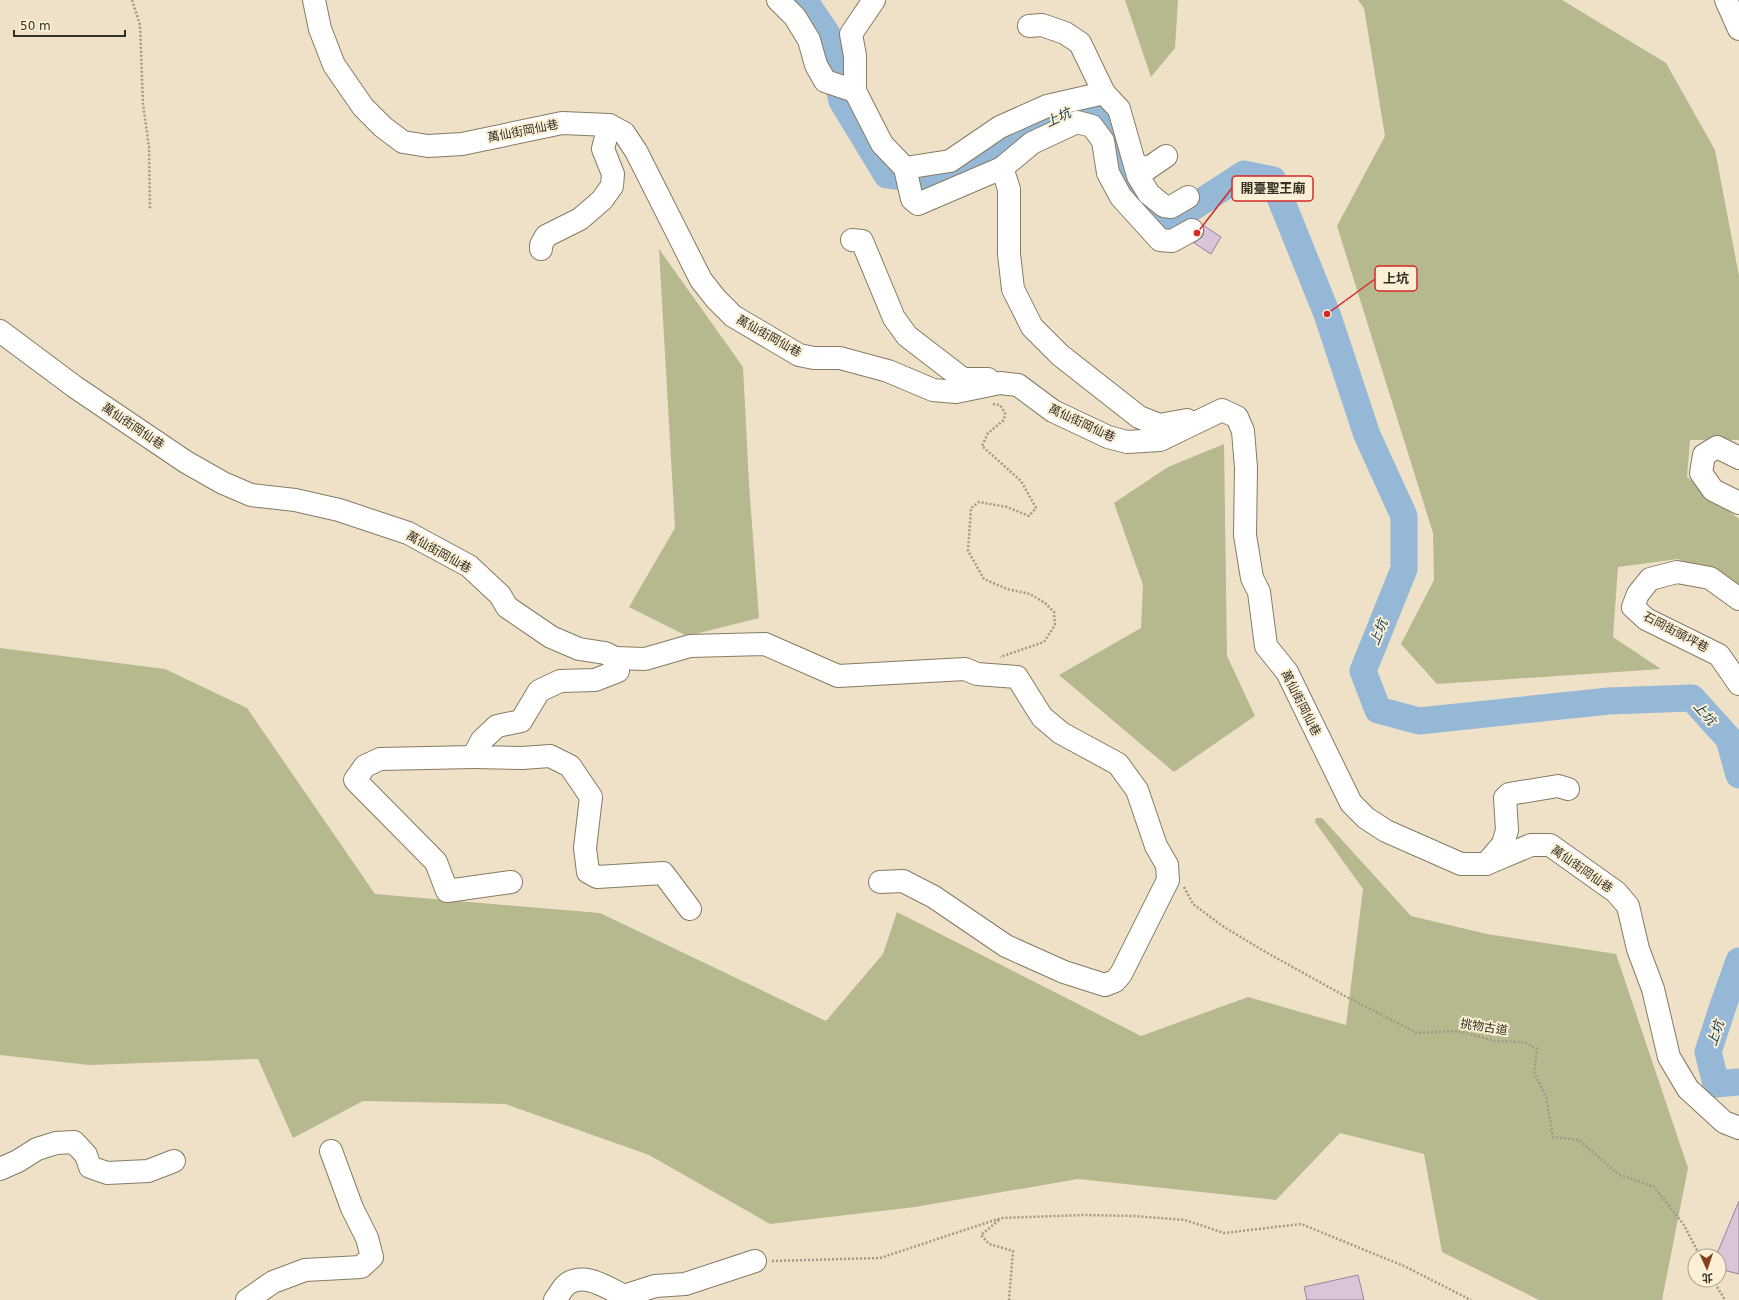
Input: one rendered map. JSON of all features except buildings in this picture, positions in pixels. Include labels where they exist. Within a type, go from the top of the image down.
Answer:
[{"type":"street","name":"萬仙街岡仙巷","points":[[314,0],[320,29],[334,65],[363,107],[383,127],[403,142],[428,146],[462,144],[562,123],[609,125],[624,134],[636,151],[701,280],[716,299],[733,316],[799,355],[814,358],[840,358],[888,371],[933,390],[956,392],[1000,383],[1018,385],[1053,411],[1108,437],[1127,442],[1160,440],[1222,410],[1237,417],[1243,431],[1246,468],[1245,535],[1252,578],[1259,592],[1266,646],[1287,672],[1351,803],[1366,818],[1386,831],[1460,864],[1486,864],[1531,845],[1550,845],[1616,892],[1628,906],[1638,949],[1653,988],[1669,1057],[1688,1089],[1724,1122],[1739,1128]]},
{"type":"street","points":[[778,0],[795,17],[809,40],[816,65],[825,81],[855,91]]},
{"type":"street","points":[[874,0],[851,34],[855,56],[855,91],[882,144],[905,168],[912,200],[918,204],[1002,168],[1032,143],[1077,122],[1092,126],[1103,141],[1108,174],[1121,197],[1160,240],[1172,241],[1192,230]]},
{"type":"street","points":[[1726,0],[1739,29]]},
{"type":"street","points":[[1029,26],[1042,25],[1065,33],[1080,43],[1104,93],[1119,109],[1138,176],[1149,194],[1164,206],[1171,207],[1188,197]]},
{"type":"street","points":[[905,168],[950,161],[1000,127],[1048,106],[1104,93]]},
{"type":"street","points":[[541,249],[540,246],[546,236],[580,219],[602,200],[612,186],[613,174],[603,149],[609,125]]},
{"type":"street","points":[[1135,164],[1147,169],[1166,156]]},
{"type":"street","points":[[1002,168],[1009,189],[1009,254],[1013,289],[1032,327],[1060,355],[1139,417],[1160,425],[1205,417]]},
{"type":"street","points":[[852,240],[862,241],[894,318],[907,336],[963,379],[993,379],[1000,383]]},
{"type":"street","name":"萬仙街岡仙巷","points":[[0,331],[75,387],[186,462],[223,483],[252,495],[295,500],[340,510],[408,533],[470,566],[500,595],[507,607],[551,637],[579,649],[605,653],[615,658],[645,660],[690,646],[765,644],[838,676],[966,669],[978,674],[1018,677],[1042,717],[1061,733],[1118,764],[1137,790],[1156,846],[1167,865]]},
{"type":"street","points":[[1739,458],[1717,447],[1704,455],[1701,473],[1713,490],[1739,503]]},
{"type":"street","name":"石岡街頭坪巷","points":[[1739,599],[1710,578],[1677,572],[1650,579],[1638,594],[1633,607],[1646,619],[1718,655],[1739,684]]},
{"type":"street","points":[[473,757],[482,740],[497,726],[521,722],[539,691],[560,681],[595,680],[618,671],[615,658]]},
{"type":"street","points":[[511,882],[447,891],[436,862],[355,780],[365,766],[380,759],[473,757],[522,758],[550,756],[570,766],[591,798],[585,848],[588,872],[598,877],[663,873],[690,909]]},
{"type":"street","points":[[1486,864],[1503,844],[1507,830],[1506,798],[1509,794],[1558,786],[1568,789]]},
{"type":"street","points":[[880,882],[903,881],[934,897],[1006,946],[1064,972],[1105,985],[1115,981],[1121,974],[1168,880],[1167,865]]},
{"type":"street","points":[[0,1169],[18,1161],[37,1149],[56,1143],[74,1142],[86,1155],[90,1167],[107,1173],[148,1171],[174,1161]]},
{"type":"street","points":[[247,1300],[273,1282],[305,1270],[361,1267],[372,1257],[367,1238],[352,1208],[331,1151]]},
{"type":"street","points":[[555,1300],[565,1286],[576,1281],[587,1280],[624,1296],[655,1286],[685,1284],[755,1261]]},
{"type":"path","points":[[132,0],[140,25],[143,104],[149,147],[150,209]]},
{"type":"path","points":[[987,403],[1000,405],[1005,412],[1004,420],[988,433],[982,446],[1021,482],[1036,508],[1029,516],[1007,507],[979,502],[971,508],[968,551],[984,579],[1007,589],[1030,594],[1045,603],[1054,612],[1055,626],[1044,642],[994,659]]},
{"type":"path","name":"挑物古道","points":[[1167,865],[1178,875],[1193,904],[1221,925],[1262,950],[1343,995],[1417,1033],[1458,1031],[1495,1040],[1524,1042],[1537,1049],[1534,1072],[1546,1097],[1553,1137],[1579,1140],[1618,1174],[1654,1187],[1684,1225],[1696,1248]]},
{"type":"path","points":[[755,1261],[880,1258],[1002,1218],[1084,1215],[1134,1216],[1185,1220],[1224,1233],[1301,1224],[1404,1266],[1471,1300]]},
{"type":"path","points":[[1002,1218],[981,1235],[989,1244],[1013,1251],[1009,1300]]},
{"type":"path","points":[[1718,1288],[1725,1300]]},
{"type":"green space","points":[[1125,0],[1178,0],[1175,48],[1151,77]]},
{"type":"green space","points":[[1358,0],[1562,0],[1666,63],[1715,150],[1739,276],[1739,440],[1690,440],[1687,477],[1739,519],[1739,585],[1678,559],[1618,567],[1613,637],[1661,669],[1437,684],[1401,644],[1434,580],[1433,533],[1337,226],[1385,136],[1364,8]]},
{"type":"green space","points":[[659,249],[743,367],[749,484],[759,618],[687,636],[629,607],[675,528]]},
{"type":"green space","points":[[1224,444],[1227,656],[1255,716],[1174,772],[1059,675],[1141,628],[1143,585],[1114,503],[1168,467]]},
{"type":"green space","points":[[0,648],[165,669],[247,708],[375,894],[600,913],[826,1021],[883,954],[897,912],[1141,1036],[1248,997],[1346,1025],[1363,889],[1315,822],[1316,818],[1322,818],[1411,916],[1487,934],[1616,954],[1688,1168],[1662,1300],[1539,1300],[1442,1252],[1424,1154],[1340,1133],[1276,1200],[1078,1179],[915,1207],[770,1224],[649,1155],[505,1104],[363,1101],[293,1138],[258,1059],[89,1065],[0,1055]]},
{"type":"waterway","name":"上坑","points":[[804,0],[827,34],[842,101],[887,175],[937,182],[997,145],[1079,107],[1108,124],[1123,179],[1141,207],[1164,223],[1187,211],[1244,174],[1273,180],[1327,314],[1367,435],[1404,516],[1404,569],[1363,671],[1378,710],[1419,721],[1609,701],[1692,698],[1729,739],[1739,775]]},
{"type":"waterway","name":"上坑","points":[[1739,961],[1708,1052],[1716,1084],[1739,1082]]},
{"type":"place","name":"開臺聖王廟","points":[[1197,233]]},
{"type":"place","name":"上坑","points":[[1327,314]]}]
